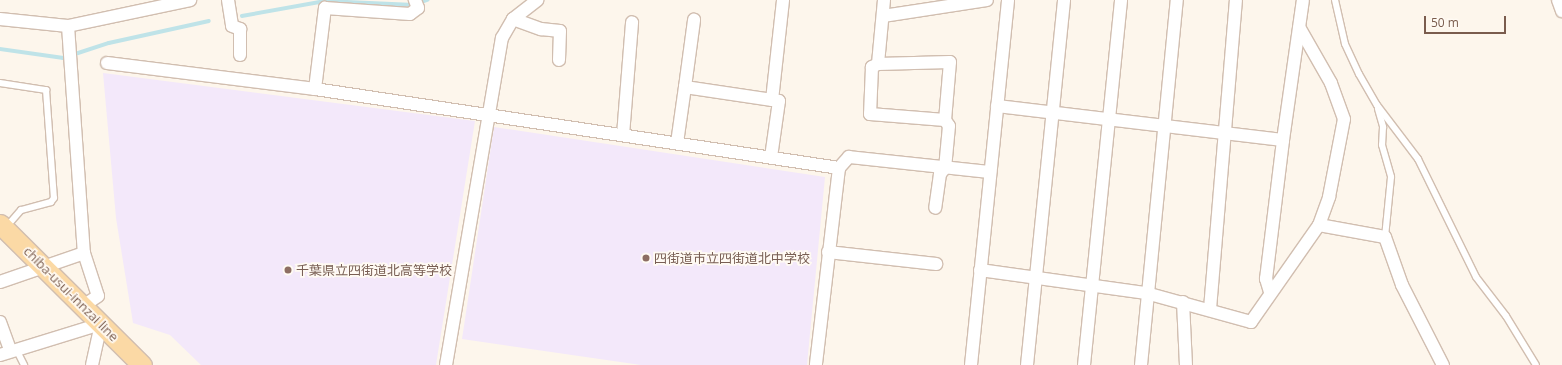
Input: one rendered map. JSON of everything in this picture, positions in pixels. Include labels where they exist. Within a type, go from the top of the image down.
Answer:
[{"type":"main road","name":"chiba-usui-innzai line","points":[[2,226],[142,365]]},
{"type":"street","points":[[0,19],[68,26],[190,0]]},
{"type":"street","points":[[228,0],[232,26],[240,29],[240,55]]},
{"type":"street","points":[[446,365],[487,115],[502,38],[513,19],[537,0]]},
{"type":"street","points":[[772,100],[783,0]]},
{"type":"street","points":[[878,64],[884,0]]},
{"type":"street","points":[[883,16],[987,0]]},
{"type":"street","points":[[972,365],[996,106],[1008,0]]},
{"type":"street","points":[[1027,365],[1064,0]]},
{"type":"street","points":[[1084,365],[1106,118],[1121,0]]},
{"type":"street","points":[[1141,365],[1146,293],[1177,0]]},
{"type":"street","points":[[1210,309],[1226,134],[1236,0]]},
{"type":"street","points":[[1270,292],[1266,279],[1283,140],[1303,0]]},
{"type":"street","points":[[1558,0],[1562,11]]},
{"type":"street","points":[[315,89],[325,8],[410,14],[416,3]]},
{"type":"street","points":[[513,19],[541,29],[560,31],[559,60]]},
{"type":"street","points":[[677,143],[694,20]]},
{"type":"street","points":[[623,135],[632,22]]},
{"type":"street","points":[[68,26],[84,253],[98,296],[82,306]]},
{"type":"street","points":[[980,270],[1092,284],[1146,293],[1210,309],[1251,322],[1270,292],[1319,226],[1329,197],[1344,119],[1331,83],[1299,27]]},
{"type":"street","points":[[935,208],[940,174],[945,168],[949,126],[945,120],[950,62],[878,64],[872,67],[870,114],[945,120]]},
{"type":"street","points":[[107,63],[315,89],[839,168]]},
{"type":"street","points":[[685,87],[779,101],[771,157]]},
{"type":"street","points":[[996,106],[1052,111],[1283,140]]},
{"type":"street","points":[[816,365],[839,168],[849,157],[990,172]]},
{"type":"street","points":[[1319,226],[1385,237],[1402,285],[1443,365]]},
{"type":"street","points":[[828,252],[936,264]]},
{"type":"street","points":[[0,282],[84,253]]},
{"type":"street","points":[[1183,302],[1186,365]]},
{"type":"street","points":[[0,322],[9,351],[101,324],[92,365]]},
{"type":"lane","points":[[1335,0],[1345,44],[1377,105],[1418,159],[1476,277],[1506,316],[1536,365]]},
{"type":"lane","points":[[0,83],[46,90],[54,198],[51,202],[21,210],[2,226]]},
{"type":"lane","points":[[1377,105],[1384,127],[1382,145],[1391,177],[1385,237]]},
{"type":"lane","points":[[9,351],[24,365]]},
{"type":"shaded area","name":"千葉県立四街道北高等学校","points":[[103,73],[475,121],[436,365],[201,365],[170,335],[133,323],[116,218]]},
{"type":"shaded area","name":"四街道市立四街道北中学校","points":[[494,127],[825,177],[807,365],[641,365],[462,339]]},
{"type":"waterway","points":[[419,3],[427,0]]},
{"type":"waterway","points":[[242,16],[325,1],[414,5]]},
{"type":"waterway","points":[[0,49],[63,58],[109,43],[209,21]]},
{"type":"place","name":"四街道市立四街道北中学校","points":[[646,258]]},
{"type":"place","name":"千葉県立四街道北高等学校","points":[[288,270]]}]
